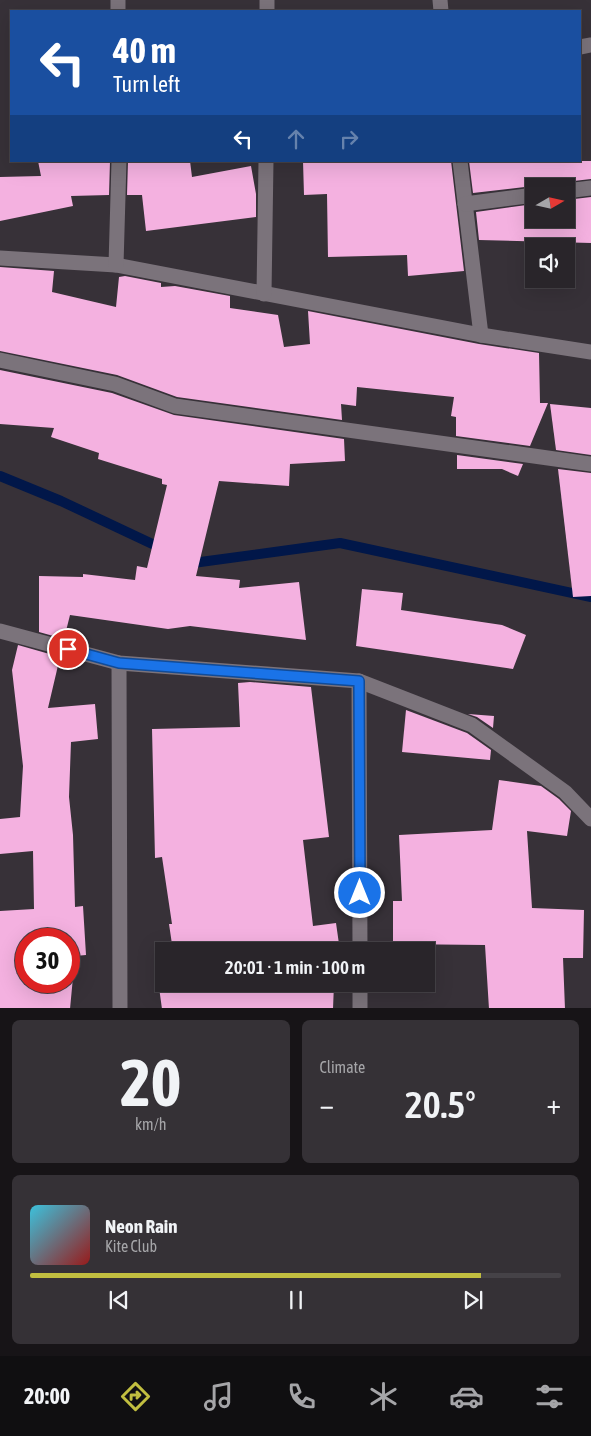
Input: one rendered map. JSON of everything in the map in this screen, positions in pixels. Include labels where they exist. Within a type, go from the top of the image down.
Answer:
[{"type":"street","points":[[116,265],[118,162]]},
{"type":"street","points":[[264,294],[266,162]]},
{"type":"street","points":[[460,162],[481,335]]},
{"type":"street","points":[[575,190],[591,188]]},
{"type":"street","points":[[465,204],[525,196]]},
{"type":"street","points":[[0,258],[116,265],[481,335],[591,352]]},
{"type":"street","points":[[0,360],[115,384],[174,406],[591,464]]},
{"type":"street","points":[[0,631],[119,663],[359,681],[472,724],[565,792],[591,819]]},
{"type":"street","points":[[119,663],[120,1008]]},
{"type":"street","points":[[359,681],[360,942]]},
{"type":"street","points":[[360,992],[360,1008]]},
{"type":"building","points":[[591,161],[591,179],[575,181],[575,178],[525,178],[525,187],[473,193],[469,162]]},
{"type":"building","points":[[38,162],[110,162],[109,195],[71,196],[73,206],[0,221],[0,177],[41,176]]},
{"type":"building","points":[[128,162],[190,162],[192,177],[251,166],[256,194],[256,217],[146,231],[142,195],[127,195]]},
{"type":"building","points":[[303,162],[451,162],[464,271],[408,276],[407,255],[328,257],[327,194],[304,195]]},
{"type":"building","points":[[591,197],[591,243],[575,243],[575,238],[525,238],[525,241],[479,240],[476,212],[525,205],[525,228],[575,228],[575,199]]},
{"type":"building","points":[[0,267],[54,271],[52,292],[116,307],[119,277],[125,276],[161,283],[161,287],[175,286],[230,296],[230,308],[278,315],[284,347],[310,344],[308,311],[479,344],[539,353],[540,403],[548,403],[530,446],[456,436],[456,417],[451,416],[454,397],[357,387],[356,406],[341,404],[342,420],[177,397],[117,375],[0,351]]},
{"type":"building","points":[[0,370],[112,393],[174,415],[344,439],[345,461],[290,464],[289,486],[219,481],[196,576],[240,580],[239,588],[299,582],[306,640],[190,626],[168,629],[70,615],[64,639],[39,632],[39,576],[83,577],[83,574],[135,580],[137,566],[147,568],[167,485],[162,484],[162,479],[98,459],[99,453],[51,437],[54,428],[0,424]]},
{"type":"building","points":[[550,404],[591,408],[591,455],[556,450]]},
{"type":"building","points":[[457,455],[523,464],[518,476],[502,469],[457,469]]},
{"type":"building","points":[[558,469],[591,473],[591,596],[573,597]]},
{"type":"building","points":[[362,589],[403,593],[401,610],[502,625],[526,635],[513,669],[356,646]]},
{"type":"building","points":[[18,645],[60,657],[48,708],[95,704],[98,739],[71,742],[69,797],[73,835],[75,907],[83,906],[86,955],[80,956],[80,928],[15,928],[15,993],[72,993],[70,1008],[0,1008],[0,911],[34,909],[33,851],[0,854],[0,819],[20,817],[23,766],[12,670]]},
{"type":"building","points":[[250,682],[311,687],[329,837],[303,840],[313,926],[336,923],[339,942],[172,942],[169,924],[172,924],[162,857],[155,858],[152,729],[240,727],[238,683]]},
{"type":"building","points":[[406,710],[467,733],[491,750],[490,760],[402,752]]},
{"type":"building","points":[[468,714],[494,716],[493,728],[477,717]]},
{"type":"building","points":[[499,780],[541,786],[559,799],[571,811],[567,836],[527,831],[532,908],[584,910],[583,958],[563,958],[565,1008],[489,1008],[485,945],[393,942],[393,901],[402,901],[399,835],[492,830]]},
{"type":"building","points":[[160,992],[334,992],[333,1008],[162,1008]]},
{"type":"waterway","points":[[0,476],[61,501],[163,549]]},
{"type":"waterway","points":[[188,561],[193,563],[340,543],[591,597]]},
{"type":"route","points":[[68,649],[119,663],[359,681],[360,893]]}]
